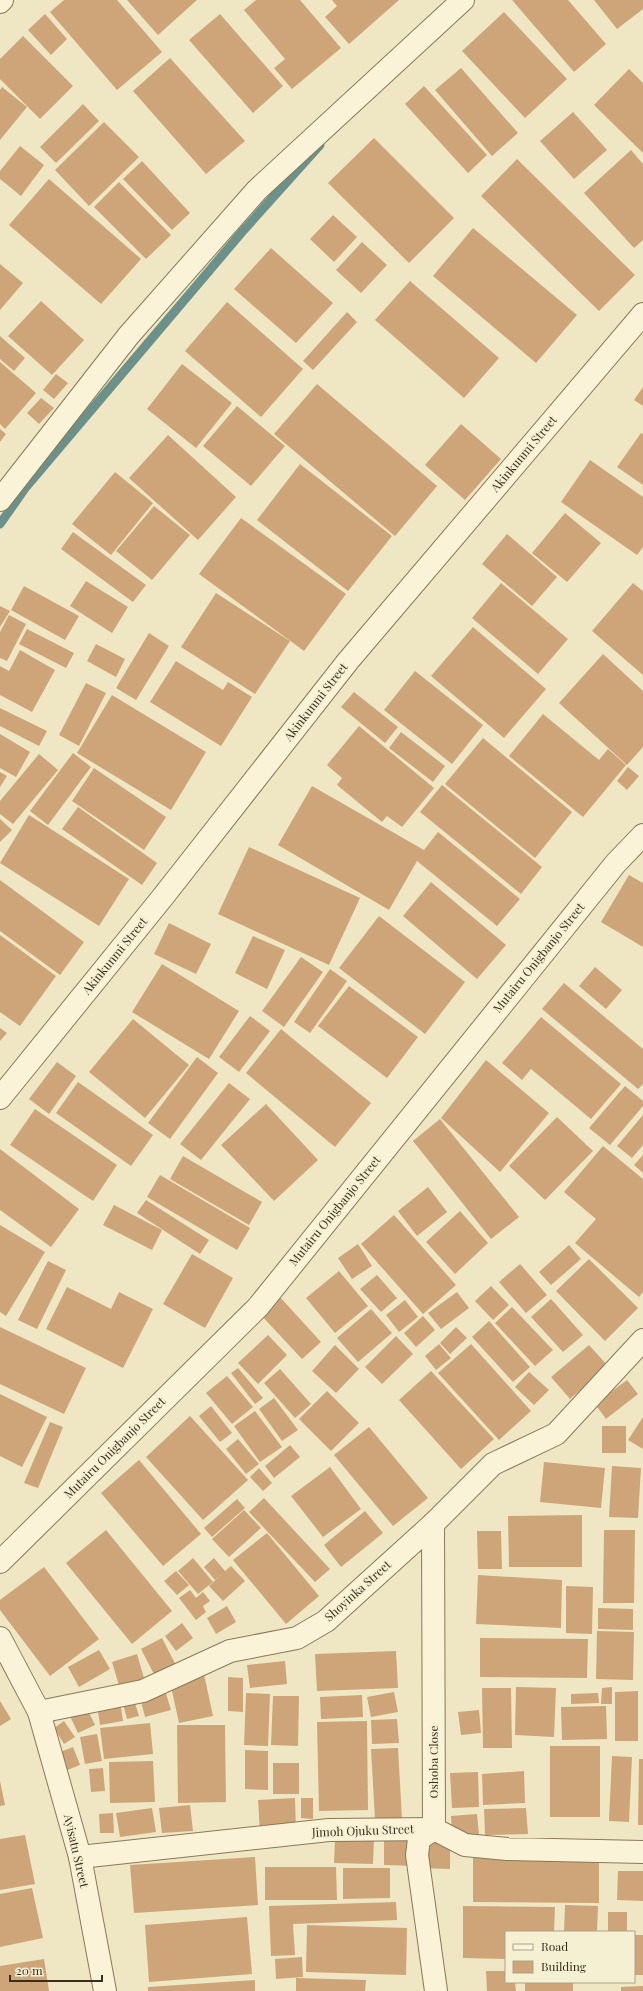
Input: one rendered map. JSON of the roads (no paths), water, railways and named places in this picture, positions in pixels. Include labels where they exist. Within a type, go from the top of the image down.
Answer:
[{"type":"street","points":[[0,500],[129,335],[257,190],[463,0]]},
{"type":"street","name":"Akinkunmi Street","points":[[0,1098],[162,898],[348,661],[643,314]]},
{"type":"street","name":"Mutairu Onigbanjo Street","points":[[0,1562],[258,1307],[616,863],[643,834]]},
{"type":"street","name":"Shoyinka Street","points":[[39,1712],[143,1691],[230,1651],[297,1638],[326,1621],[433,1524],[493,1464],[556,1434],[643,1340]]},
{"type":"street","name":"Oshoba Close","points":[[433,1524],[434,1829]]},
{"type":"street","points":[[0,1638],[39,1712]]},
{"type":"street","name":"Ayisatu Street","points":[[39,1712],[80,1857],[104,1991]]},
{"type":"street","points":[[434,1829],[419,1839],[417,1855],[436,1991]]},
{"type":"street","name":"Jimoh Ojuku Street","points":[[80,1857],[329,1830],[434,1829],[465,1845],[507,1849],[643,1852]]},
{"type":"waterway","points":[[0,524],[26,487],[242,232],[320,145]]}]
